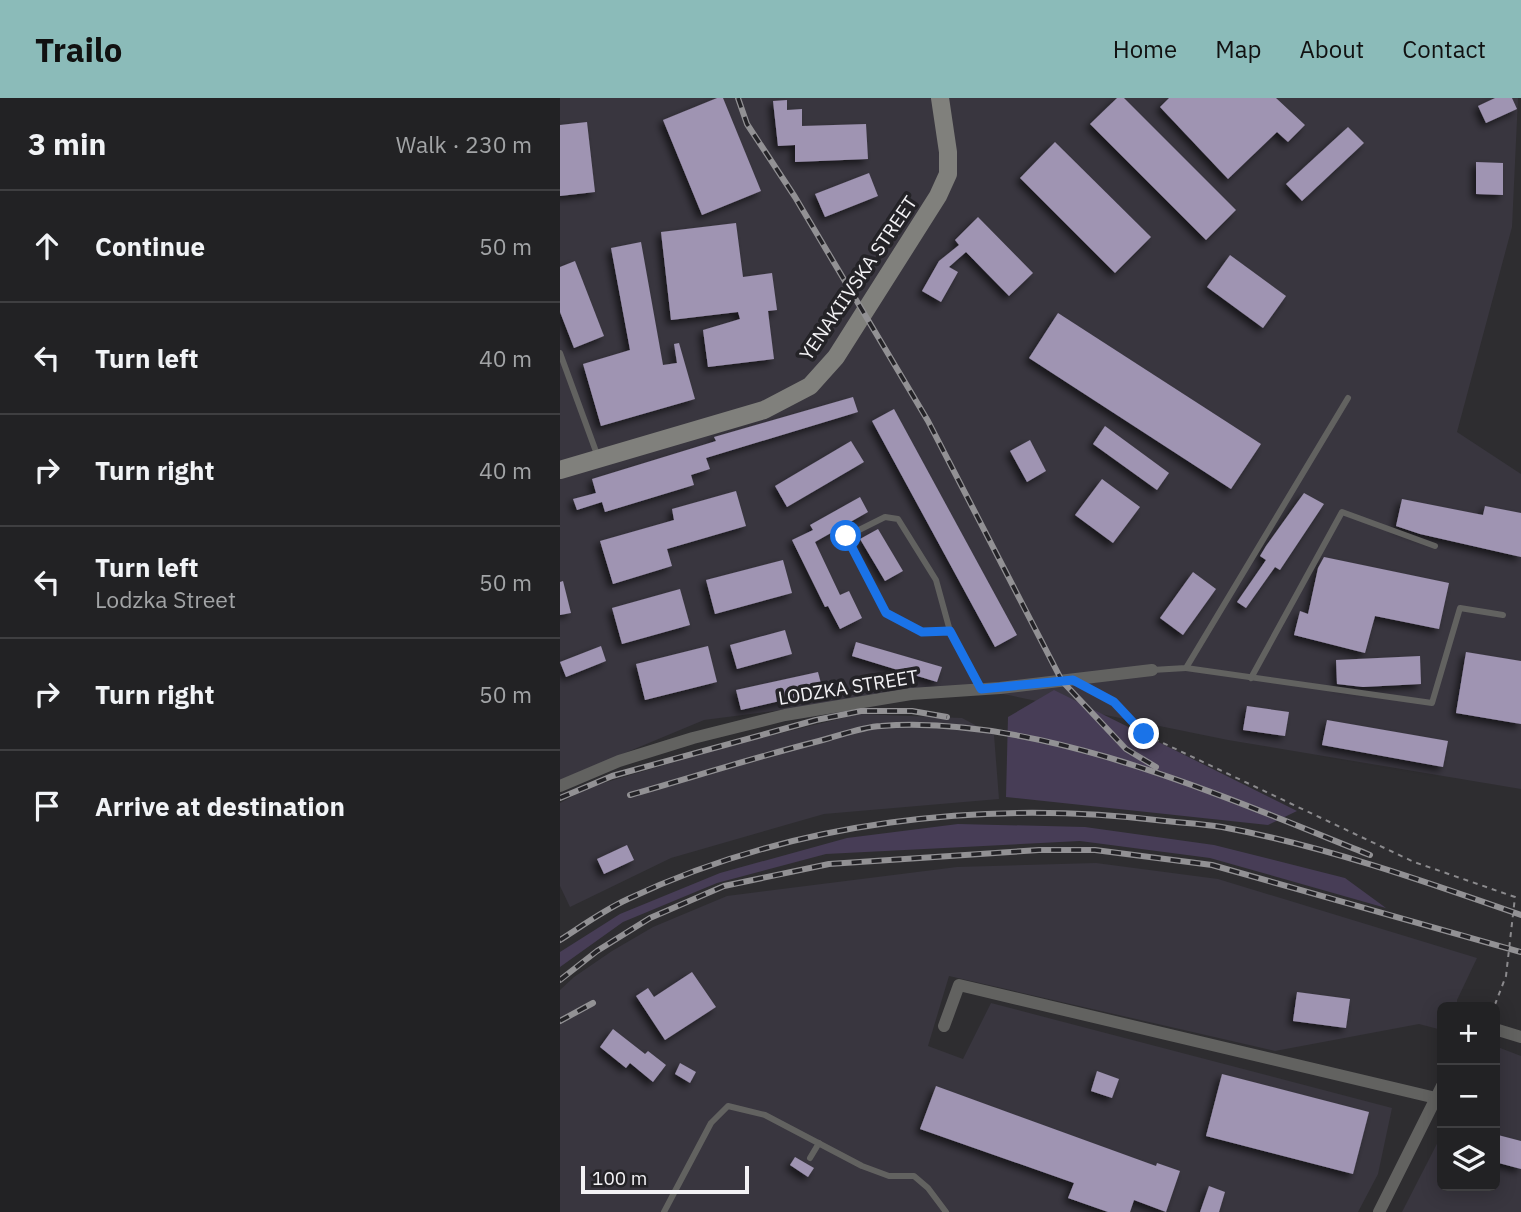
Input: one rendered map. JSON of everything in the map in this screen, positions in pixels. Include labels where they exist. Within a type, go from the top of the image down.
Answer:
[{"type":"street","name":"YENAKIIVSKA STREET","points":[[560,470],[764,410],[810,386],[836,356],[938,196],[948,174],[948,152],[940,98]]},
{"type":"street","name":"LODZKA STREET","points":[[560,786],[619,761],[693,738],[785,715],[911,694],[1073,680],[1152,670]]},
{"type":"street","points":[[944,1026],[959,985],[1437,1092]]},
{"type":"street","points":[[1500,1031],[1521,1037]]},
{"type":"street","points":[[1379,1212],[1437,1096]]},
{"type":"lane","points":[[560,354],[599,458]]},
{"type":"lane","points":[[1186,668],[1348,398]]},
{"type":"lane","points":[[1251,678],[1342,512],[1435,546]]},
{"type":"lane","points":[[950,631],[922,632],[886,613],[846,536],[885,517],[898,519],[936,580],[950,631],[981,689]]},
{"type":"lane","points":[[1152,670],[1186,668],[1432,703],[1460,608],[1503,615]]},
{"type":"lane","points":[[664,1212],[711,1123],[728,1106],[765,1115],[862,1166],[889,1176],[914,1176],[928,1188],[946,1212]]},
{"type":"lane","points":[[810,1158],[819,1143]]},
{"type":"path","points":[[1073,680],[1114,702],[1144,734],[1415,862],[1515,897],[1506,976],[1496,1002]]},
{"type":"shaded area","points":[[560,98],[1518,98],[1512,227],[1457,432],[1521,474],[1521,789],[1228,740],[964,686],[704,720],[560,780]]},
{"type":"shaded area","points":[[1054,690],[1297,811],[1268,825],[1006,797],[1008,717]]},
{"type":"shaded area","points":[[859,714],[962,718],[994,735],[999,799],[824,814],[671,858],[570,907],[560,886],[560,803],[590,787],[732,745]]},
{"type":"shaded area","points":[[958,824],[1085,827],[1214,845],[1345,878],[1386,908],[1210,858],[1080,841],[826,854],[717,883],[623,922],[560,967],[560,952],[620,914],[720,873],[847,838]]},
{"type":"shaded area","points":[[1096,863],[1218,879],[1477,958],[1457,1002],[1437,1002],[1437,1029],[1419,1024],[1275,1051],[949,976],[928,1046],[963,1059],[991,1003],[1392,1108],[1378,1174],[1358,1212],[560,1212],[560,990],[574,977],[653,927],[727,896],[957,867]]},
{"type":"shaded area","points":[[1500,1048],[1521,1056],[1521,1212],[1402,1212],[1437,1144],[1437,1191],[1500,1191]]},
{"type":"building","points":[[723,98],[761,191],[702,215],[663,120]]},
{"type":"building","points":[[1117,98],[1124,98],[1236,210],[1206,240],[1090,124]]},
{"type":"building","points":[[1169,98],[1276,98],[1305,125],[1288,142],[1277,132],[1228,179],[1160,107]]},
{"type":"building","points":[[1495,98],[1512,98],[1517,109],[1486,123],[1478,106]]},
{"type":"building","points":[[787,100],[787,110],[802,109],[802,126],[866,124],[868,159],[795,162],[795,145],[778,146],[773,101]]},
{"type":"building","points":[[587,122],[595,192],[560,196],[560,125]]},
{"type":"building","points":[[1348,127],[1364,143],[1302,201],[1286,184]]},
{"type":"building","points":[[1055,142],[1151,237],[1115,273],[1020,178]]},
{"type":"building","points":[[1476,162],[1503,163],[1503,195],[1476,194]]},
{"type":"building","points":[[869,173],[878,196],[825,217],[815,194]]},
{"type":"building","points":[[978,217],[1033,273],[1009,296],[966,252],[949,267],[958,272],[941,302],[922,291],[939,261],[959,245],[955,240]]},
{"type":"building","points":[[736,223],[743,277],[772,273],[777,310],[768,311],[774,359],[708,367],[703,330],[740,319],[738,312],[671,320],[661,232]]},
{"type":"building","points":[[641,242],[663,365],[677,363],[674,344],[679,343],[695,399],[601,426],[583,364],[630,350],[611,248]]},
{"type":"building","points":[[1230,255],[1286,296],[1263,328],[1207,287]]},
{"type":"building","points":[[575,261],[604,336],[574,348],[560,312],[560,267]]},
{"type":"building","points":[[1058,313],[1261,444],[1231,489],[1029,358]]},
{"type":"building","points":[[853,397],[858,412],[706,458],[710,469],[691,475],[694,485],[605,512],[602,502],[577,510],[573,499],[596,493],[592,479],[716,441],[714,437]]},
{"type":"building","points":[[894,409],[1017,635],[995,647],[872,421]]},
{"type":"building","points":[[1105,426],[1169,473],[1157,490],[1093,444]]},
{"type":"building","points":[[1030,440],[1046,471],[1027,482],[1010,451]]},
{"type":"building","points":[[851,441],[864,462],[787,507],[775,486]]},
{"type":"building","points":[[1102,479],[1140,507],[1113,543],[1075,515]]},
{"type":"building","points":[[736,491],[746,526],[667,549],[672,566],[613,584],[600,541],[674,520],[672,509]]},
{"type":"building","points":[[1304,493],[1324,504],[1280,570],[1275,567],[1246,608],[1237,602],[1266,560],[1260,556]]},
{"type":"building","points":[[860,497],[868,512],[815,542],[840,595],[849,591],[862,618],[840,629],[828,606],[825,607],[792,540],[813,530],[810,525]]},
{"type":"building","points":[[1402,499],[1483,515],[1485,506],[1521,513],[1521,557],[1396,526]]},
{"type":"building","points":[[878,529],[903,571],[885,581],[860,539]]},
{"type":"building","points":[[1324,557],[1449,583],[1439,629],[1375,616],[1365,653],[1294,635],[1300,611],[1308,614],[1318,568]]},
{"type":"building","points":[[783,560],[792,593],[715,614],[706,580]]},
{"type":"building","points":[[1193,572],[1216,589],[1183,635],[1160,618]]},
{"type":"building","points":[[563,581],[571,613],[560,615],[560,582]]},
{"type":"building","points":[[680,589],[690,625],[622,644],[612,608]]},
{"type":"building","points":[[785,630],[792,654],[737,669],[730,645]]},
{"type":"building","points":[[856,642],[942,667],[937,682],[852,656]]},
{"type":"building","points":[[601,646],[606,661],[566,677],[560,662]]},
{"type":"building","points":[[708,646],[717,682],[645,700],[636,664]]},
{"type":"building","points":[[1466,652],[1521,661],[1521,724],[1456,713]]},
{"type":"building","points":[[1420,656],[1421,684],[1363,687],[1337,684],[1336,660]]},
{"type":"building","points":[[818,672],[823,691],[741,710],[736,690]]},
{"type":"building","points":[[1247,706],[1289,712],[1285,736],[1243,730]]},
{"type":"building","points":[[1327,720],[1448,741],[1443,767],[1322,745]]},
{"type":"building","points":[[627,845],[634,860],[604,874],[597,859]]},
{"type":"building","points":[[692,972],[716,1007],[665,1040],[636,996],[648,988],[654,997]]},
{"type":"building","points":[[1297,992],[1350,999],[1346,1028],[1293,1021]]},
{"type":"building","points":[[613,1029],[645,1054],[648,1051],[666,1065],[653,1082],[630,1063],[626,1068],[600,1047]]},
{"type":"building","points":[[680,1063],[696,1072],[690,1083],[675,1074]]},
{"type":"building","points":[[1097,1071],[1119,1079],[1112,1098],[1091,1091]]},
{"type":"building","points":[[1222,1074],[1369,1112],[1353,1174],[1206,1136]]},
{"type":"building","points":[[936,1086],[1156,1166],[1157,1163],[1180,1171],[1166,1212],[1134,1200],[1130,1212],[1108,1212],[1068,1198],[1074,1183],[920,1129]]},
{"type":"building","points":[[1500,1136],[1521,1141],[1521,1169],[1500,1163]]},
{"type":"building","points":[[795,1157],[814,1168],[808,1177],[790,1165]]},
{"type":"building","points":[[1209,1186],[1225,1192],[1219,1212],[1200,1212]]},
{"type":"railway","points":[[738,98],[747,124],[795,197],[928,421],[1062,681],[1126,749],[1156,767]]},
{"type":"railway","points":[[560,798],[612,776],[816,720],[861,711],[912,711],[947,717]]},
{"type":"railway","points":[[630,795],[866,728],[941,726],[1004,733],[1067,746],[1130,764],[1255,809],[1370,855]]},
{"type":"railway","points":[[560,940],[628,899],[691,872],[756,851],[823,834],[890,823],[959,815],[1028,813],[1097,815],[1222,827],[1373,865],[1521,915]]},
{"type":"railway","points":[[560,980],[597,951],[650,918],[724,886],[829,864],[1039,850],[1095,850],[1212,865],[1521,952]]},
{"type":"railway","points":[[560,1021],[593,1003]]},
{"type":"route","points":[[846,536],[886,613],[922,632],[950,631],[981,689],[1073,680],[1114,702],[1144,734]]}]
